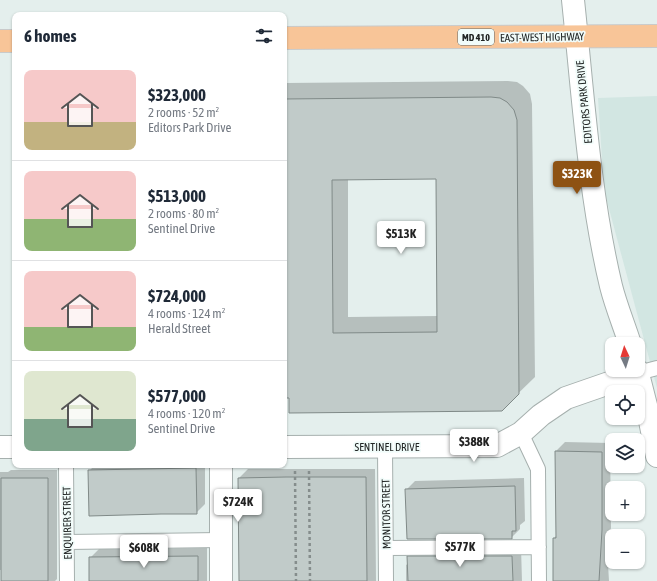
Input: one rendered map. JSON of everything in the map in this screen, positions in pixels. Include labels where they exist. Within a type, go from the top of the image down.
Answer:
[{"type":"main road","name":"EAST-WEST HIGHWAY","points":[[287,38],[657,36]]},
{"type":"main road","points":[[0,41],[12,41]]},
{"type":"street","name":"EDITORS PARK DRIVE","points":[[573,0],[592,181],[601,237],[611,287],[628,337]]},
{"type":"street","name":"SENTINEL DRIVE","points":[[287,447],[385,448],[497,446],[521,434],[541,415],[566,398],[624,377]]},
{"type":"street","points":[[645,377],[657,456]]},
{"type":"street","points":[[0,447],[12,447]]},
{"type":"street","points":[[221,468],[221,581]]},
{"type":"lane","points":[[521,434],[538,470],[540,581]]},
{"type":"lane","name":"MONITOR STREET","points":[[385,448],[386,581]]},
{"type":"lane","name":"ENQUIRER STREET","points":[[66,468],[67,581]]},
{"type":"lane","points":[[67,542],[221,540]]},
{"type":"lane","points":[[386,548],[539,547]]},
{"type":"path","points":[[295,471],[296,581]]},
{"type":"path","points":[[309,471],[310,581]]},
{"type":"shaded area","points":[[657,96],[657,388],[645,343],[645,337],[643,337],[604,190],[598,98]]},
{"type":"building","points":[[491,97],[500,98],[507,102],[514,110],[517,120],[519,394],[502,411],[289,413],[289,398],[287,398],[287,99]],"holes":[[[436,179],[437,332],[333,333],[332,180]]]},
{"type":"building","points":[[555,451],[602,452],[602,530],[599,581],[553,581],[553,538],[556,538]]},
{"type":"building","points":[[196,468],[197,514],[89,516],[88,470]]},
{"type":"building","points":[[366,477],[367,581],[239,581],[238,478]]},
{"type":"building","points":[[1,478],[48,478],[48,581],[1,581]]},
{"type":"building","points":[[515,486],[516,531],[512,531],[512,539],[407,539],[405,489]]},
{"type":"building","points":[[198,556],[198,581],[89,581],[89,557]]},
{"type":"building","points":[[407,556],[512,556],[513,581],[408,581]]}]
